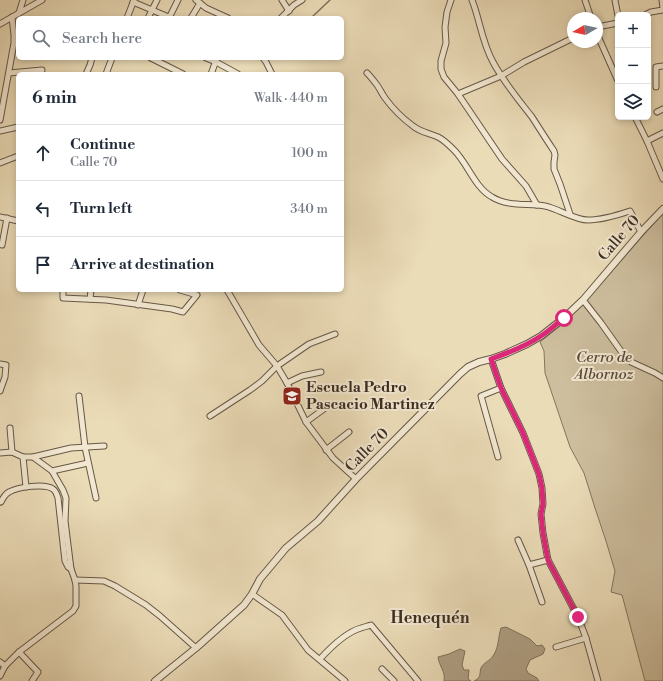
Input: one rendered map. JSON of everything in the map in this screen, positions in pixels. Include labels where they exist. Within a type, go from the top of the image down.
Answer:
[{"type":"street","points":[[19,13],[23,0]]},
{"type":"street","points":[[0,24],[42,0]]},
{"type":"street","points":[[149,16],[157,0]]},
{"type":"street","points":[[171,16],[178,0]]},
{"type":"street","points":[[282,0],[289,11]]},
{"type":"street","points":[[283,16],[289,11],[295,2],[302,0]]},
{"type":"street","points":[[451,0],[447,12],[445,27],[446,43],[441,61],[441,69],[444,77],[458,94],[502,159],[526,186],[537,205]]},
{"type":"street","points":[[472,0],[489,55],[501,76],[533,119],[554,151],[554,169],[570,214]]},
{"type":"street","points":[[585,0],[589,12]]},
{"type":"street","points":[[651,12],[663,9],[662,0]]},
{"type":"street","points":[[128,16],[134,1],[166,16]]},
{"type":"street","points":[[618,1],[618,12]]},
{"type":"street","points":[[192,16],[198,2],[206,8],[224,16]]},
{"type":"street","points":[[0,120],[14,43],[12,17]]},
{"type":"street","points":[[603,26],[615,24]]},
{"type":"street","points":[[458,94],[501,76],[524,62],[567,41]]},
{"type":"street","points":[[603,47],[615,74]]},
{"type":"street","points":[[87,72],[91,60]]},
{"type":"street","points":[[107,72],[111,60]]},
{"type":"street","points":[[159,60],[180,72]]},
{"type":"street","points":[[212,72],[217,60],[235,72]]},
{"type":"street","points":[[264,60],[271,72]]},
{"type":"street","points":[[656,87],[656,67],[663,66]]},
{"type":"street","points":[[20,72],[42,70],[42,72]]},
{"type":"street","points":[[9,73],[16,72]]},
{"type":"street","points":[[368,73],[384,97],[402,118],[421,131],[441,139],[455,151],[461,157],[477,182],[489,195],[505,202],[546,206],[570,214],[582,220],[609,217],[630,211],[641,232]]},
{"type":"street","points":[[657,112],[663,109]]},
{"type":"street","points":[[636,120],[661,170],[663,180]]},
{"type":"street","points":[[0,131],[16,127]]},
{"type":"street","points":[[647,141],[663,133]]},
{"type":"street","points":[[0,163],[16,157]]},
{"type":"street","name":"Calle 70","points":[[156,681],[244,605],[260,579],[286,548],[318,521],[356,479],[468,367],[518,348],[541,336],[564,318],[583,300],[641,232],[663,209]]},
{"type":"street","points":[[0,217],[16,220]]},
{"type":"street","points":[[2,245],[7,218]]},
{"type":"street","points":[[63,292],[63,298],[106,300],[172,309],[183,312],[197,295],[187,292]]},
{"type":"street","points":[[90,299],[91,292]]},
{"type":"street","points":[[138,305],[142,292]]},
{"type":"street","points":[[228,292],[259,345],[278,366],[306,422],[333,458],[356,479]]},
{"type":"street","points":[[583,300],[598,318],[623,354],[631,362],[663,378]]},
{"type":"street","points":[[210,416],[262,381],[278,366],[309,344],[335,334]]},
{"type":"street","points":[[491,359],[501,388],[523,433],[539,474],[543,504],[541,514],[548,560],[578,617],[586,638],[598,681]]},
{"type":"street","points":[[0,364],[6,365],[5,377],[0,392]]},
{"type":"street","points":[[287,383],[302,376],[321,372]]},
{"type":"street","points":[[498,457],[481,396],[501,388]]},
{"type":"street","points":[[79,396],[85,447],[96,498]]},
{"type":"street","points":[[306,422],[328,406]]},
{"type":"street","points":[[10,428],[12,452]]},
{"type":"street","points":[[326,450],[348,432]]},
{"type":"street","points":[[0,453],[12,452],[23,457],[33,457],[71,448],[104,446]]},
{"type":"street","points":[[23,457],[26,487]]},
{"type":"street","points":[[0,676],[5,666],[19,652],[73,611],[76,606],[76,586],[71,569],[65,521],[66,498],[52,470],[33,457]]},
{"type":"street","points":[[52,470],[88,463]]},
{"type":"street","points":[[1,502],[8,492],[26,487],[52,488],[58,498],[65,561],[71,569]]},
{"type":"street","points":[[518,540],[529,565],[542,602]]},
{"type":"street","points":[[529,565],[548,560]]},
{"type":"street","points":[[75,580],[104,581],[115,586],[146,605],[196,648]]},
{"type":"street","points":[[252,594],[282,615],[308,650],[345,681]]},
{"type":"street","points":[[320,659],[331,647],[350,634],[360,628],[371,625],[417,681]]},
{"type":"street","points":[[556,647],[586,638]]},
{"type":"street","points":[[19,652],[38,672],[32,681]]},
{"type":"street","points":[[0,662],[5,666]]},
{"type":"street","points":[[382,668],[394,681]]},
{"type":"green space","name":"Cerro de Albornoz","points":[[663,213],[663,681],[645,681],[622,595],[611,592],[615,571],[584,473],[570,447],[545,373],[544,351],[540,342],[565,322],[583,304]]},
{"type":"shaded area","points":[[506,627],[530,639],[537,646],[542,645],[545,649],[543,654],[530,660],[526,669],[528,673],[537,678],[539,681],[474,681],[479,677],[482,666],[492,658],[495,653],[501,628]]},
{"type":"shaded area","points":[[460,649],[465,651],[462,665],[464,670],[469,670],[468,679],[471,681],[444,681],[444,675],[438,657]]},
{"type":"waterway","points":[[313,16],[330,0]]},
{"type":"place","name":"Escuela Pedro Pascacio Martinez","points":[[292,396]]},
{"type":"district","name":"Henequén","points":[[430,618]]},
{"type":"route","points":[[564,318],[541,336],[527,344],[491,359],[501,388],[523,433],[539,474],[543,504],[541,514],[548,560],[578,617]]}]
